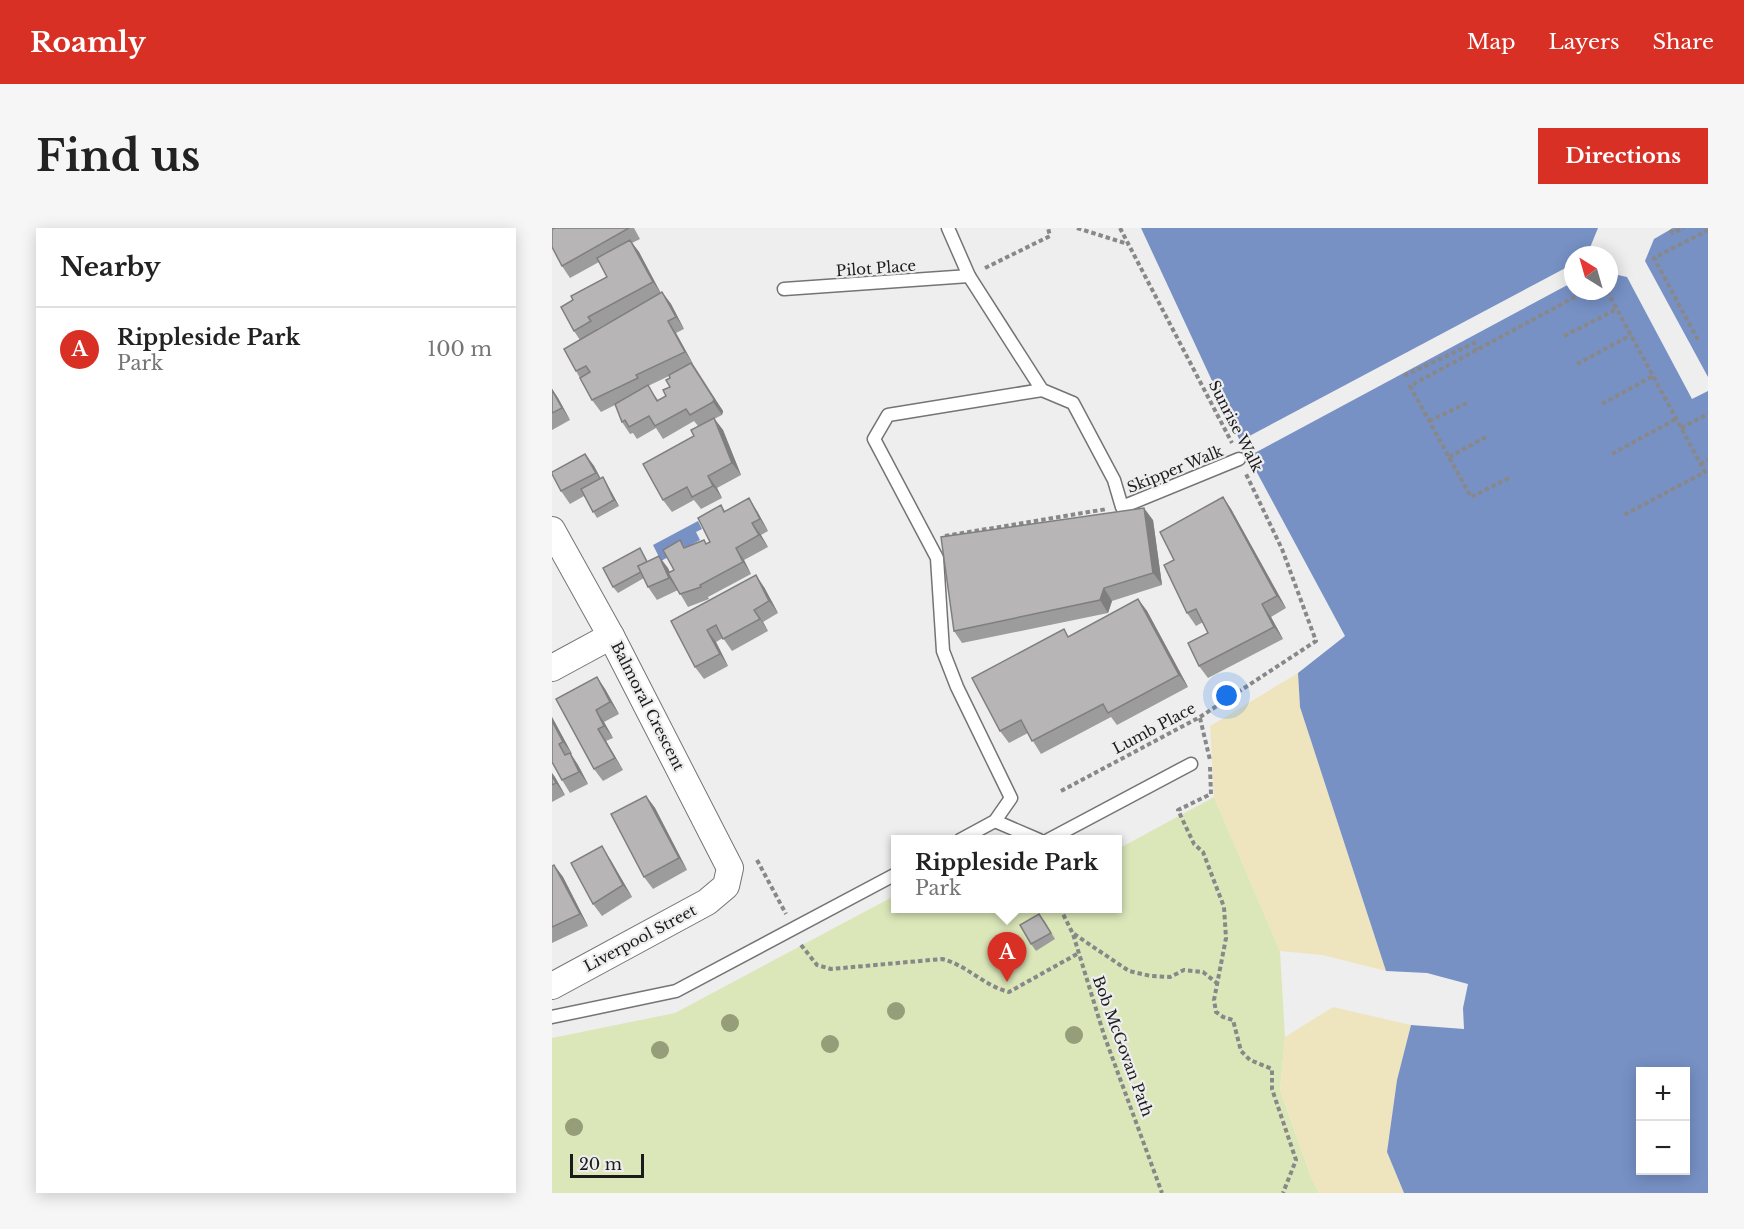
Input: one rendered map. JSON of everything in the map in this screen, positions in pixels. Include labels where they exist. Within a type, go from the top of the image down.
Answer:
[{"type":"street","name":"Balmoral Crescent","points":[[552,530],[611,636],[730,868],[726,886]]},
{"type":"street","points":[[552,668],[611,636]]},
{"type":"street","name":"Liverpool Street","points":[[552,986],[708,902],[726,886]]},
{"type":"lane","points":[[948,228],[969,276],[1042,390]]},
{"type":"lane","name":"Pilot Place","points":[[784,289],[969,276]]},
{"type":"lane","points":[[969,835],[995,821],[1011,798],[957,687],[943,651],[937,558],[874,439],[888,415],[1042,390],[1073,403],[1114,480],[1122,507]]},
{"type":"lane","name":"Skipper Walk","points":[[1122,507],[1239,459]]},
{"type":"lane","points":[[1057,835],[1191,764]]},
{"type":"lane","points":[[995,821],[1027,835]]},
{"type":"lane","points":[[552,1017],[676,991],[891,877]]},
{"type":"path","points":[[969,276],[1050,236],[1048,228]]},
{"type":"path","points":[[1077,228],[1129,244]]},
{"type":"path","name":"Sunrise Walk","points":[[1120,228],[1239,459],[1282,549],[1316,641]]},
{"type":"path","points":[[1670,230],[1673,233],[1684,228]]},
{"type":"path","points":[[1698,340],[1654,258],[1708,230]]},
{"type":"path","points":[[1509,478],[1472,497],[1410,386],[1569,300]]},
{"type":"path","points":[[1612,300],[1705,472],[1622,516]]},
{"type":"path","points":[[1564,336],[1617,309]]},
{"type":"path","points":[[1577,363],[1631,335]]},
{"type":"path","points":[[1405,373],[1406,375],[1474,343],[1477,350]]},
{"type":"path","points":[[1602,404],[1653,376]]},
{"type":"path","points":[[1429,421],[1467,403]]},
{"type":"path","points":[[1681,428],[1708,414]]},
{"type":"path","points":[[1612,454],[1676,419]]},
{"type":"path","points":[[1449,457],[1486,437]]},
{"type":"path","points":[[1701,464],[1708,460]]},
{"type":"path","points":[[927,539],[1122,507]]},
{"type":"path","name":"Lumb Place","points":[[1061,791],[1200,717],[1316,641]]},
{"type":"path","points":[[1200,717],[1210,754],[1211,794],[1178,810],[1194,844],[1203,852],[1224,907],[1226,938],[1214,1000],[1216,1012],[1222,1017],[1233,1020],[1241,1051],[1250,1060],[1272,1068],[1272,1089],[1296,1160],[1283,1193]]},
{"type":"path","points":[[757,860],[788,917]]},
{"type":"path","name":"Bob McGovan Path","points":[[1062,913],[1073,934],[1077,954],[1162,1193]]},
{"type":"path","points":[[1073,934],[1129,971],[1170,977],[1184,970],[1203,972],[1218,984]]},
{"type":"path","points":[[799,939],[803,949],[817,965],[831,969],[942,959],[957,963],[1000,990],[1009,992],[1077,954]]},
{"type":"green space","points":[[1214,797],[1280,951],[1285,1037],[1280,1090],[1311,1177],[1319,1193],[552,1193],[552,1038],[675,1013],[891,898],[891,913],[1122,913],[1122,847]]},
{"type":"sand","points":[[1298,673],[1300,707],[1386,971],[1322,955],[1280,951],[1214,797],[1210,726]]},
{"type":"sand","points":[[1333,1007],[1411,1025],[1397,1080],[1387,1152],[1404,1193],[1319,1193],[1311,1177],[1280,1090],[1285,1037]]},
{"type":"water","points":[[1141,228],[1708,228],[1708,1193],[1404,1193],[1387,1152],[1397,1080],[1411,1025],[1464,1029],[1463,1008],[1468,984],[1427,973],[1386,971],[1300,707],[1298,673],[1345,636],[1240,441]]},
{"type":"water","points":[[698,521],[702,529],[696,532],[700,540],[661,561],[653,545]]},
{"type":"pier","points":[[1598,228],[1673,228],[1654,239],[1645,261],[1708,377],[1708,391],[1692,399],[1627,277],[1618,275],[1618,246],[1591,246]]},
{"type":"pier","points":[[1564,269],[1564,287],[1249,456],[1240,441]]},
{"type":"building","points":[[629,228],[562,266],[552,247],[552,229]]},
{"type":"building","points":[[630,240],[653,282],[588,317],[591,321],[574,331],[561,307],[573,300],[571,296],[607,277],[597,258]]},
{"type":"building","points":[[662,292],[676,317],[668,321],[685,352],[636,375],[638,378],[592,400],[580,378],[590,372],[586,366],[576,371],[564,349]]},
{"type":"building","points":[[691,363],[714,399],[713,402],[690,415],[686,409],[655,426],[649,416],[629,427],[625,420],[622,422],[615,404],[648,385],[657,401],[666,396],[663,390],[670,387],[666,380],[670,378],[669,375]]},
{"type":"building","points":[[552,390],[562,408],[552,413]]},
{"type":"building","points":[[714,418],[732,463],[708,476],[713,486],[692,497],[687,487],[663,500],[643,464],[694,436],[691,430]]},
{"type":"building","points":[[585,454],[596,473],[561,491],[552,472]]},
{"type":"building","points":[[603,477],[614,500],[593,512],[581,489]]},
{"type":"building","points":[[1223,497],[1277,596],[1262,604],[1274,627],[1199,666],[1188,643],[1208,633],[1196,609],[1187,613],[1164,565],[1174,560],[1160,532]]},
{"type":"building","points":[[749,498],[760,519],[752,523],[759,535],[736,548],[743,562],[700,585],[701,587],[680,594],[668,573],[674,570],[663,550],[680,540],[684,548],[704,540],[706,544],[710,542],[698,518],[721,505],[724,512]]},
{"type":"building","points":[[1144,508],[1153,573],[1104,588],[1100,600],[954,631],[941,537]]},
{"type":"building","points":[[640,548],[647,562],[638,566],[641,572],[613,587],[603,568]]},
{"type":"building","points":[[659,556],[669,578],[648,587],[638,566]]},
{"type":"building","points":[[756,575],[769,601],[754,610],[760,619],[723,639],[716,625],[707,630],[720,654],[695,667],[671,621]]},
{"type":"building","points":[[1138,599],[1179,675],[1108,713],[1103,704],[1032,741],[1021,720],[1000,731],[972,678],[1064,629],[1068,637]]},
{"type":"building","points":[[597,677],[610,702],[596,710],[604,726],[598,729],[615,758],[594,769],[556,699]]},
{"type":"building","points":[[552,721],[563,742],[559,744],[565,755],[570,753],[579,772],[562,780],[552,762]]},
{"type":"building","points":[[646,796],[679,858],[644,877],[611,814]]},
{"type":"building","points":[[602,846],[623,885],[593,904],[571,863]]},
{"type":"building","points":[[554,865],[580,914],[552,927],[552,866]]},
{"type":"building","points":[[1039,914],[1051,933],[1031,944],[1020,925]]},
{"type":"place","name":"Rippleside Park","points":[[1007,982]]}]
